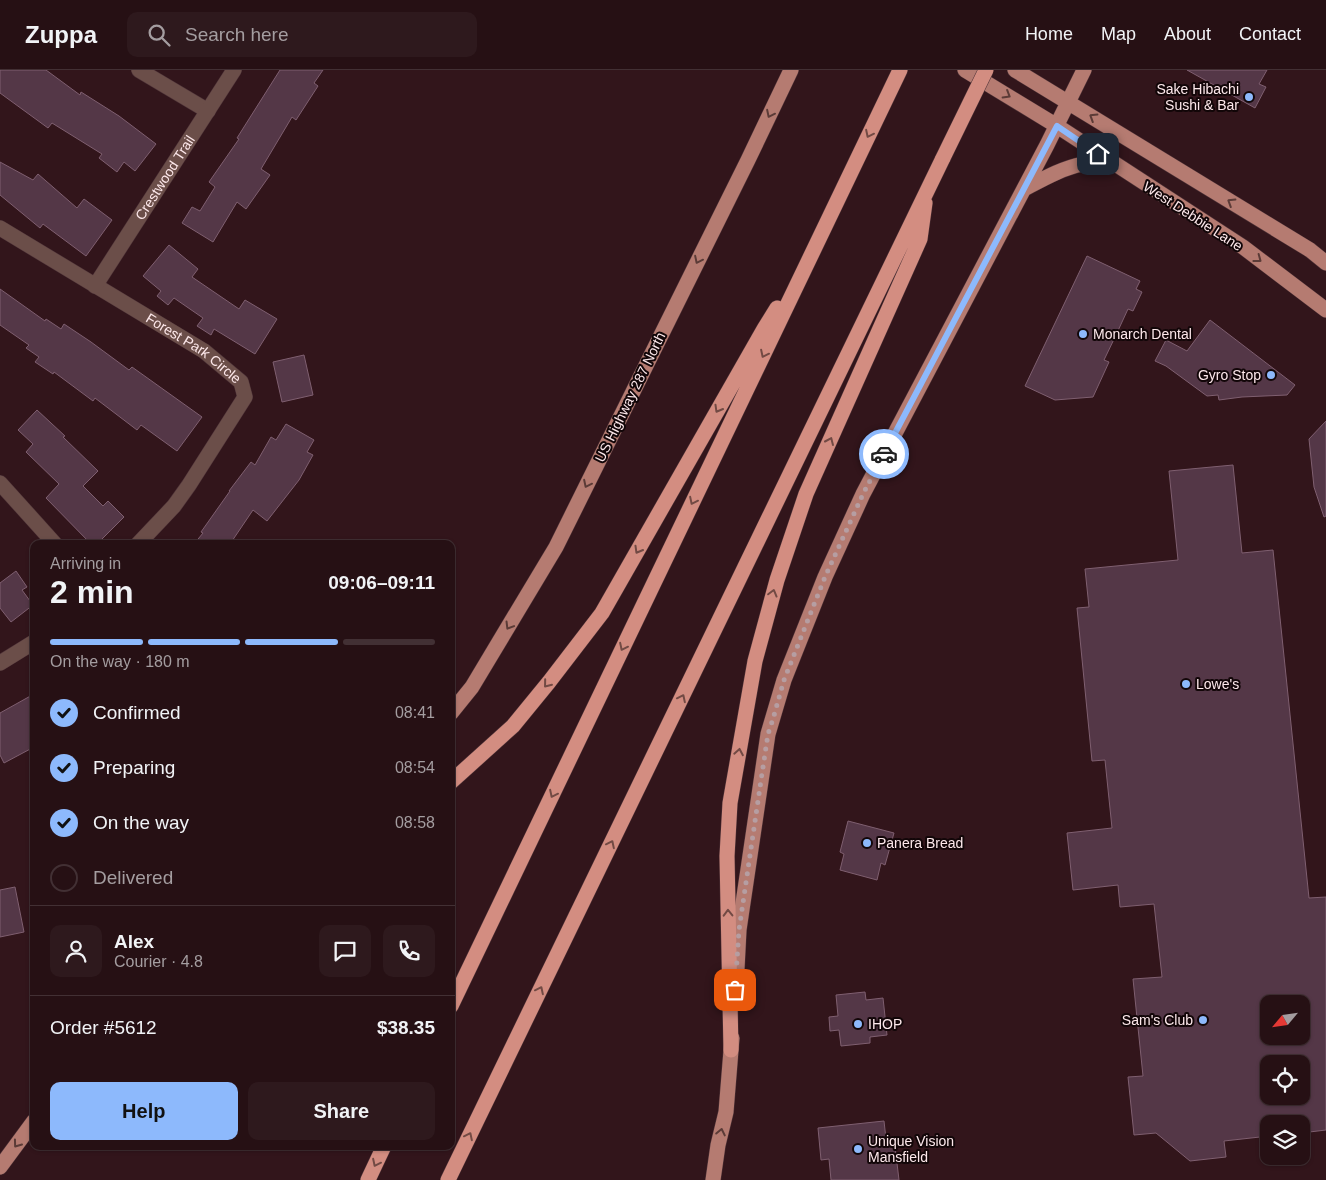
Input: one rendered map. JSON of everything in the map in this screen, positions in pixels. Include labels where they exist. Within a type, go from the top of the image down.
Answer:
[{"type":"highway","points":[[455,998],[900,70]]},
{"type":"highway","points":[[448,1180],[986,70]]},
{"type":"highway","points":[[731,1050],[727,856],[730,803],[755,661],[777,580],[806,494],[920,239],[927,189]]},
{"type":"highway","points":[[455,778],[513,726],[602,613],[764,328],[808,263]]},
{"type":"highway","points":[[368,1180],[382,1150]]},
{"type":"main road","name":"US Highway 287 North","points":[[455,708],[472,687],[556,547],[791,70]]},
{"type":"main road","name":"West Debbie Lane","points":[[965,70],[1057,126],[1243,247],[1326,310]]},
{"type":"main road","points":[[1015,70],[1310,250],[1326,263]]},
{"type":"main road","points":[[713,1180],[718,1145],[726,1112],[739,930],[768,734],[784,680],[825,577],[863,494],[1057,126],[1084,70]]},
{"type":"main road","points":[[1024,189],[1047,176],[1066,169],[1083,164],[1112,162]]},
{"type":"main road","points":[[0,1167],[30,1127]]},
{"type":"street","points":[[139,70],[208,111]]},
{"type":"street","name":"Crestwood Trail","points":[[95,286],[234,70]]},
{"type":"street","name":"Forest Park Circle","points":[[0,228],[204,352],[241,382],[245,396],[174,506],[142,540]]},
{"type":"street","points":[[0,484],[51,540]]},
{"type":"street","points":[[0,663],[30,644]]},
{"type":"building","points":[[0,70],[46,70],[80,95],[81,92],[119,116],[156,144],[135,171],[124,162],[117,172],[99,158],[102,154],[52,123],[48,128],[0,93]]},
{"type":"building","points":[[280,70],[323,70],[314,83],[318,86],[296,120],[292,117],[261,169],[270,175],[246,209],[237,202],[213,242],[182,223],[192,207],[200,211],[215,187],[209,182],[239,139],[237,138]]},
{"type":"building","name":"Sake Hibachi Sushi & Bar","points":[[1187,70],[1267,70],[1259,84],[1266,87],[1255,108]]},
{"type":"building","points":[[0,162],[33,180],[38,174],[77,208],[84,199],[112,220],[86,256],[43,224],[40,228],[0,195]]},
{"type":"building","points":[[169,245],[198,269],[192,277],[239,309],[245,300],[277,319],[255,354],[214,329],[211,335],[197,326],[203,318],[174,298],[168,305],[157,296],[161,291],[143,276]]},
{"type":"building","points":[[1087,256],[1140,281],[1136,289],[1142,292],[1133,311],[1128,309],[1104,360],[1109,362],[1093,397],[1055,400],[1025,386]]},
{"type":"building","points":[[0,289],[45,321],[46,319],[61,329],[64,324],[129,370],[132,367],[202,417],[177,451],[141,425],[137,430],[95,398],[93,401],[54,372],[53,374],[35,362],[39,357],[26,348],[29,345],[0,325]]},
{"type":"building","points":[[1210,320],[1295,385],[1287,395],[1219,400],[1218,395],[1207,396],[1166,366],[1155,361],[1166,340],[1187,351]]},
{"type":"building","points":[[304,355],[313,395],[282,402],[273,362]]},
{"type":"building","points":[[37,410],[98,471],[83,486],[103,506],[108,501],[124,517],[101,540],[87,540],[46,498],[59,484],[26,452],[33,444],[18,430]]},
{"type":"building","points":[[1326,421],[1326,516],[1324,517],[1314,487],[1309,439]]},
{"type":"building","points":[[286,424],[314,440],[307,452],[313,455],[299,480],[267,521],[253,510],[233,540],[197,540],[229,491],[251,462],[255,465],[271,437],[276,440]]},
{"type":"building","name":"Lowe's","points":[[1233,465],[1242,553],[1273,550],[1309,898],[1326,897],[1326,1130],[1310,1132],[1310,1115],[1260,1115],[1260,1137],[1224,1141],[1226,1157],[1190,1161],[1156,1133],[1134,1135],[1128,1077],[1143,1076],[1133,979],[1162,977],[1154,904],[1120,907],[1118,885],[1073,890],[1067,833],[1112,828],[1105,760],[1092,761],[1077,608],[1089,607],[1085,569],[1178,560],[1169,471]]},
{"type":"building","points":[[16,571],[27,587],[22,590],[30,601],[30,607],[11,622],[0,608],[0,583]]},
{"type":"building","points":[[30,696],[30,749],[4,763],[0,755],[0,713]]},
{"type":"building","name":"Panera Bread","points":[[848,821],[894,833],[885,865],[881,863],[877,880],[840,870],[844,854],[840,852]]},
{"type":"building","points":[[15,887],[24,932],[0,937],[0,890]]},
{"type":"building","name":"IHOP","points":[[865,992],[866,1000],[883,998],[887,1035],[870,1037],[870,1043],[841,1046],[839,1030],[830,1031],[829,1017],[838,1016],[836,995]]},
{"type":"building","points":[[884,1121],[886,1139],[894,1138],[899,1180],[831,1180],[829,1159],[821,1160],[818,1128]]},
{"type":"way so far","points":[[735,990],[739,930],[768,734],[784,680],[825,577],[863,494],[884,454]]},
{"type":"place","name":"Sake Hibachi Sushi & Bar","points":[[1249,97]]},
{"type":"place","name":"Monarch Dental","points":[[1083,334]]},
{"type":"place","name":"Gyro Stop","points":[[1271,375]]},
{"type":"place","name":"Lowe's","points":[[1186,684]]},
{"type":"place","name":"Panera Bread","points":[[867,843]]},
{"type":"place","name":"Sam's Club","points":[[1203,1020]]},
{"type":"place","name":"IHOP","points":[[858,1024]]},
{"type":"place","name":"Unique Vision Mansfield","points":[[858,1149]]},
{"type":"route","points":[[884,454],[1057,126],[1098,154]]}]
